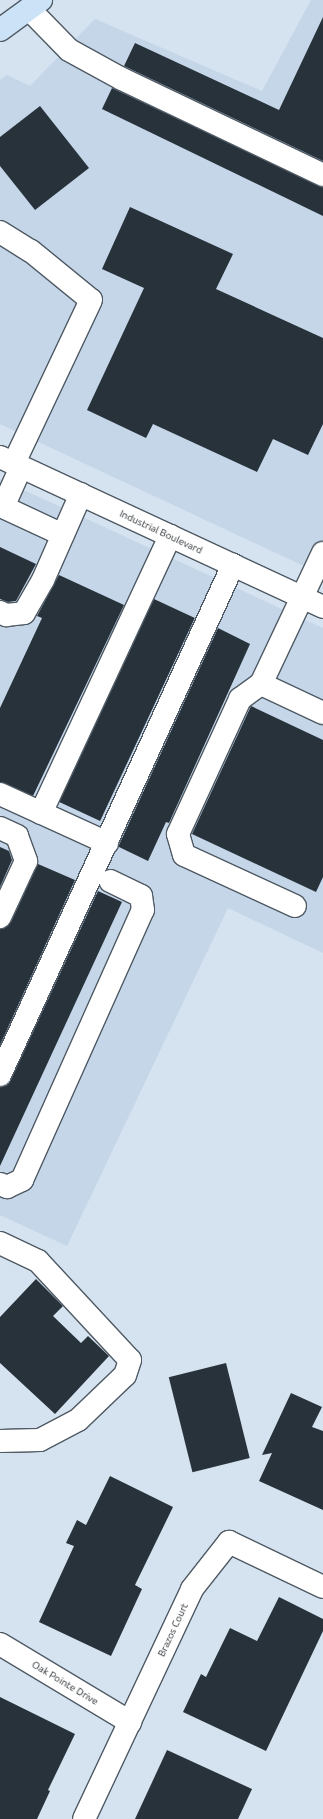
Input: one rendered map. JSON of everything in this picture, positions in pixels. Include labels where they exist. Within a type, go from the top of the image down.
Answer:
[{"type":"main road","points":[[0,30],[35,4]]},
{"type":"street","points":[[35,4],[69,50],[122,79],[323,175]]},
{"type":"street","points":[[0,232],[32,251],[91,300],[12,462],[1,507],[63,536]]},
{"type":"street","name":"Industrial Boulevard","points":[[12,462],[323,606]]},
{"type":"street","points":[[2,619],[24,614],[63,536],[81,494]]},
{"type":"street","points":[[41,813],[170,536]]},
{"type":"street","points":[[295,906],[184,855],[178,834],[240,698],[261,684],[301,596],[323,553]]},
{"type":"street","points":[[0,1075],[233,565]]},
{"type":"street","points":[[261,684],[323,713]]},
{"type":"street","points":[[0,794],[107,843]]},
{"type":"street","points":[[0,828],[17,836],[26,861],[0,917]]},
{"type":"street","points":[[0,1184],[7,1187],[22,1180],[143,910],[141,896],[110,881]]},
{"type":"street","points":[[0,1243],[38,1262],[130,1360],[125,1376],[78,1420],[40,1440],[0,1440]]},
{"type":"street","name":"Brazos Court","points":[[84,1819],[192,1589],[229,1542],[323,1587]]},
{"type":"street","name":"Oak Pointe Drive","points":[[0,1644],[130,1722]]},
{"type":"shaded area","points":[[311,0],[323,0],[323,575],[0,424],[0,80],[7,75],[30,86],[95,19],[262,91]]},
{"type":"shaded area","points":[[0,479],[323,628],[323,953],[228,908],[67,1246],[0,1215]]},
{"type":"building","points":[[323,17],[323,161],[124,66],[135,43],[279,110]]},
{"type":"building","points":[[112,88],[323,187],[323,216],[102,109]]},
{"type":"building","points":[[40,106],[89,168],[35,210],[0,166],[0,137]]},
{"type":"building","points":[[130,207],[233,254],[216,289],[323,338],[323,424],[308,455],[273,439],[257,472],[153,424],[146,438],[87,410],[144,288],[102,269]]},
{"type":"building","points":[[0,547],[36,564],[16,601],[8,602],[0,599]]},
{"type":"building","points":[[59,575],[124,605],[33,796],[0,782],[0,708],[42,618],[37,616]]},
{"type":"building","points":[[154,599],[195,618],[100,821],[59,802]]},
{"type":"building","points":[[218,628],[250,644],[169,823],[166,822],[148,861],[119,847],[119,845]]},
{"type":"building","points":[[251,706],[323,740],[323,877],[316,892],[192,834]]},
{"type":"building","points":[[0,847],[9,851],[12,860],[0,887]]},
{"type":"building","points":[[38,864],[75,880],[0,1045],[0,929],[11,922]]},
{"type":"building","points":[[98,891],[122,902],[0,1166],[0,1087],[7,1085],[11,1080]]},
{"type":"building","points":[[36,1279],[63,1306],[53,1316],[81,1343],[88,1336],[109,1356],[55,1414],[0,1363],[0,1317]]},
{"type":"building","points":[[226,1363],[250,1458],[192,1472],[169,1377]]},
{"type":"building","points":[[291,1393],[322,1407],[312,1427],[323,1431],[323,1510],[259,1481],[272,1453],[262,1455]]},
{"type":"building","points":[[110,1476],[173,1507],[135,1585],[142,1589],[111,1656],[39,1622],[74,1546],[66,1543],[77,1520],[86,1525]]},
{"type":"building","points":[[279,1597],[323,1619],[323,1631],[266,1751],[183,1712],[201,1674],[206,1677],[230,1628],[257,1641]]},
{"type":"building","points":[[0,1697],[75,1734],[48,1790],[50,1791],[37,1819],[0,1819]]},
{"type":"building","points":[[167,1750],[252,1789],[238,1819],[135,1819]]}]
